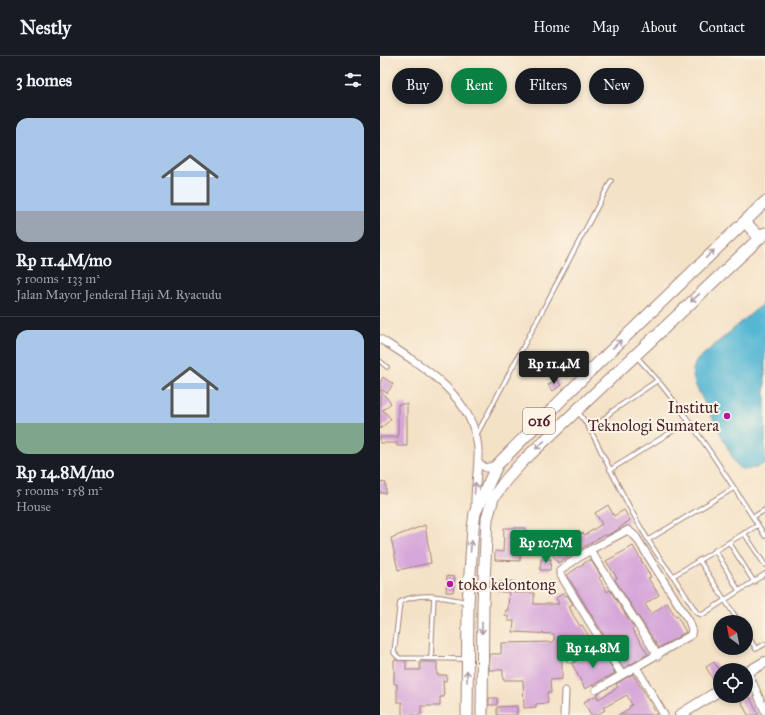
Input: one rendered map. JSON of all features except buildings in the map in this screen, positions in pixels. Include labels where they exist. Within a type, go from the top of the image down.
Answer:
[{"type":"main road","name":"016","points":[[467,715],[468,603],[475,513],[497,465],[592,368],[765,202]]},
{"type":"main road","points":[[744,222],[763,236]]},
{"type":"main road","name":"016","points":[[482,715],[482,603],[487,519],[493,498],[505,481],[522,462],[763,236]]},
{"type":"main road","points":[[468,603],[482,603]]},
{"type":"street","points":[[380,339],[412,359],[455,396],[468,413],[476,435],[478,463],[474,492],[475,513]]},
{"type":"street","points":[[478,463],[486,468],[497,465]]},
{"type":"street","points":[[596,690],[658,656],[687,639],[691,635],[692,629],[636,537],[628,530],[590,550],[560,570],[560,574],[622,675]]},
{"type":"street","points":[[590,550],[658,656]]},
{"type":"street","points":[[570,660],[601,642]]},
{"type":"street","points":[[753,669],[765,662]]},
{"type":"street","points":[[636,667],[664,715]]},
{"type":"street","points":[[753,686],[765,711]]},
{"type":"street","points":[[564,715],[565,691]]},
{"type":"street","points":[[680,715],[691,712],[713,695]]},
{"type":"lane","points":[[476,435],[611,181]]},
{"type":"lane","points":[[635,355],[658,380],[689,421],[765,536]]},
{"type":"lane","points":[[380,361],[386,367]]},
{"type":"lane","points":[[592,430],[611,412],[658,380]]},
{"type":"lane","points":[[577,411],[592,430],[610,470],[648,540],[697,613],[705,613],[765,574]]},
{"type":"lane","points":[[610,470],[689,421]]},
{"type":"lane","points":[[648,540],[734,488]]},
{"type":"lane","points":[[753,517],[764,512]]},
{"type":"lane","points":[[673,576],[758,525]]},
{"type":"lane","points":[[744,533],[765,565]]},
{"type":"lane","points":[[729,542],[754,582]]},
{"type":"lane","points":[[715,550],[739,591]]},
{"type":"lane","points":[[699,560],[735,615]]},
{"type":"lane","points":[[467,659],[398,658],[394,653],[400,602],[410,597],[434,596],[468,603]]},
{"type":"lane","points":[[431,658],[434,596]]},
{"type":"lane","points":[[753,644],[756,649],[765,644]]},
{"type":"water","points":[[765,302],[765,463],[756,468],[743,470],[736,464],[695,384],[693,372],[697,360]]},
{"type":"place","name":"Institut Teknologi Sumatera","points":[[727,416]]},
{"type":"place","name":"toko kelontong","points":[[450,584]]}]
